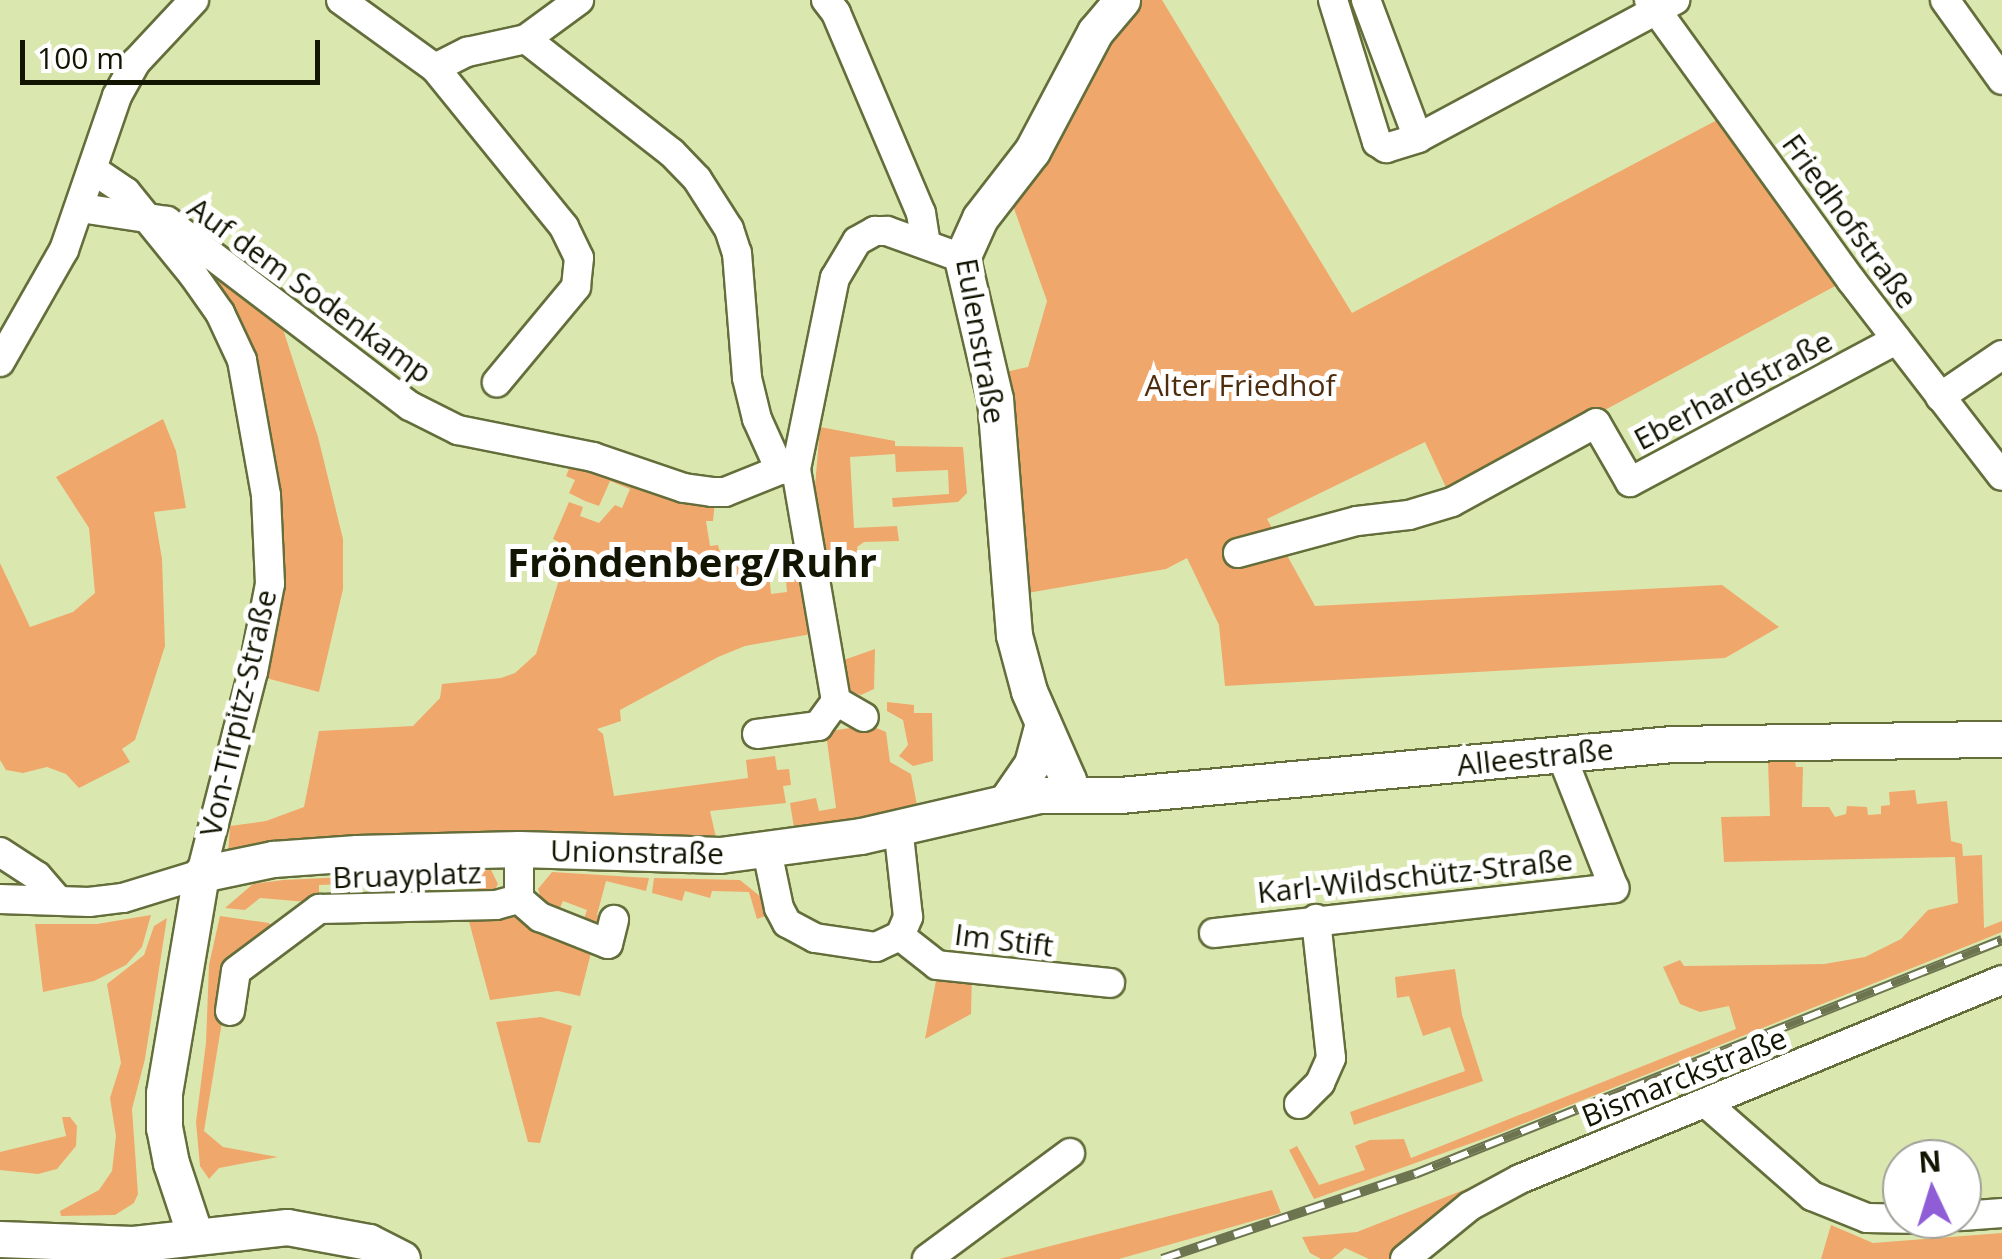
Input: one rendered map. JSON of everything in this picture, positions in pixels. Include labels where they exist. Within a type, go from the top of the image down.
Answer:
[{"type":"main road","name":"Eulenstraße","points":[[1069,794],[1068,780],[1043,724],[1014,635],[995,399],[962,258],[980,218],[1032,151],[1080,57],[1122,0]]},
{"type":"main road","points":[[1008,799],[1032,764],[1043,724]]},
{"type":"main road","name":"Alleestraße","points":[[1069,794],[1120,795],[1232,782],[1312,780],[1576,752],[1734,741],[1994,732]]},
{"type":"main road","name":"Unionstraße","points":[[201,874],[274,859],[519,849],[693,856],[767,851],[898,827],[1008,799],[1069,794]]},
{"type":"main road","name":"Von-Tirpitz-Straße","points":[[199,1247],[171,1164],[164,1128],[164,1093],[201,874]]},
{"type":"main road","points":[[0,1238],[199,1247],[288,1227],[369,1242],[402,1259]]},
{"type":"street","points":[[0,362],[64,250],[118,96],[136,62],[194,0]]},
{"type":"street","points":[[341,0],[435,68],[564,227],[579,258],[576,288],[497,382]]},
{"type":"street","points":[[435,68],[467,52],[526,39],[579,0]]},
{"type":"street","points":[[1333,0],[1377,142],[1398,147],[1660,3]]},
{"type":"street","points":[[1366,0],[1418,138]]},
{"type":"street","points":[[1945,0],[2002,80]]},
{"type":"street","name":"Friedhofstraße","points":[[1660,3],[1896,340],[2002,476]]},
{"type":"street","points":[[834,4],[921,213],[926,244]]},
{"type":"street","points":[[526,39],[672,153],[719,210],[737,253],[747,378],[757,419],[788,469],[810,537],[816,605],[836,701],[818,726],[757,734]]},
{"type":"street","name":"Von-Tirpitz-Straße","points":[[94,170],[126,192],[211,300],[242,360],[266,496],[270,584],[253,672],[201,874]]},
{"type":"street","points":[[81,208],[145,216]]},
{"type":"street","name":"Auf dem Sodenkamp","points":[[145,216],[167,221],[410,406],[458,430],[592,457],[684,488],[725,492],[788,469]]},
{"type":"street","points":[[788,469],[835,278],[857,241],[866,234],[886,231],[962,258]]},
{"type":"street","name":"Eberhardstraße","points":[[1238,553],[1357,521],[1409,515],[1452,502],[1596,424],[1630,482],[1896,340]]},
{"type":"street","points":[[1940,397],[2002,355]]},
{"type":"street","points":[[836,701],[864,716]]},
{"type":"street","name":"Karl-Wildschütz-Straße","points":[[1214,933],[1614,888],[1588,823],[1576,752]]},
{"type":"street","points":[[767,851],[780,912],[799,931],[871,947],[900,936],[908,917],[898,827]]},
{"type":"street","points":[[519,849],[519,898],[540,917],[608,944],[614,920]]},
{"type":"street","points":[[0,852],[37,876],[58,900]]},
{"type":"street","points":[[0,898],[123,898],[201,874]]},
{"type":"street","name":"Bruayplatz","points":[[230,1011],[236,971],[319,909],[496,905],[519,898]]},
{"type":"street","points":[[1300,1104],[1320,1083],[1331,1058],[1316,919]]},
{"type":"street","name":"Im Stift","points":[[900,936],[937,965],[1110,983]]},
{"type":"street","name":"Bismarckstraße","points":[[1405,1259],[1438,1230],[1498,1190],[2002,980]]},
{"type":"street","points":[[1707,1104],[1812,1196],[1867,1218],[1882,1218]]},
{"type":"street","points":[[927,1259],[1061,1162]]},
{"type":"green space","name":"Alter Friedhof","points":[[1122,0],[1162,0],[1352,313],[1719,119],[1839,284],[1449,494],[1425,442],[1267,519],[1315,606],[1722,585],[1779,627],[1725,658],[1225,686],[1219,625],[1187,558],[1166,569],[1010,596],[991,375],[1028,367],[1047,301],[1006,186]]},
{"type":"green space","points":[[206,263],[280,320],[318,437],[343,539],[343,589],[319,692],[266,678],[283,590],[279,505],[256,362],[237,314],[206,270]]},
{"type":"green space","points":[[163,419],[176,451],[186,508],[154,512],[162,559],[165,646],[135,740],[122,749],[130,762],[79,788],[66,774],[47,767],[23,773],[6,770],[0,760],[0,563],[30,627],[73,612],[95,593],[89,528],[56,477]]},
{"type":"green space","points":[[820,427],[895,441],[895,446],[963,447],[967,493],[958,502],[893,507],[892,498],[949,494],[948,470],[896,472],[895,454],[850,457],[854,528],[897,526],[899,541],[864,542],[857,547],[863,568],[828,577],[814,498]]},
{"type":"green space","points":[[571,464],[716,492],[713,521],[706,521],[710,546],[718,545],[720,553],[733,551],[736,557],[747,557],[748,573],[769,572],[771,594],[787,592],[784,557],[776,554],[806,552],[822,632],[745,646],[718,657],[620,710],[621,721],[597,729],[603,734],[614,796],[748,778],[746,760],[775,756],[777,770],[789,769],[791,785],[783,786],[786,803],[710,811],[720,855],[227,868],[230,826],[266,821],[304,807],[319,731],[413,726],[440,698],[442,684],[501,678],[515,673],[536,654],[558,583],[568,571],[559,565],[570,548],[553,539],[569,502],[583,507],[580,516],[599,523],[615,505],[622,508],[630,489],[610,481],[599,506],[585,501],[569,493],[575,480],[566,476]]},
{"type":"green space","points":[[875,649],[874,689],[861,695],[843,689],[838,662]]},
{"type":"green space","points":[[887,702],[914,705],[914,713],[932,713],[933,761],[913,766],[899,756],[908,745],[903,720],[887,711]]},
{"type":"green space","points":[[869,725],[886,732],[890,762],[911,774],[920,821],[797,847],[790,803],[816,798],[819,811],[836,808],[827,741],[817,742],[818,733]]},
{"type":"green space","points":[[1795,761],[1796,767],[1803,767],[1802,807],[1829,807],[1835,817],[1846,814],[1847,806],[1867,807],[1868,815],[1881,814],[1881,806],[1890,805],[1889,792],[1915,790],[1917,804],[1947,801],[1951,841],[1962,844],[1963,856],[1982,855],[1984,928],[2002,921],[2002,932],[1500,1133],[1314,1199],[1289,1150],[1297,1146],[1319,1185],[1365,1170],[1355,1146],[1370,1140],[1404,1139],[1411,1158],[1736,1029],[1729,1006],[1700,1012],[1680,1004],[1663,967],[1680,960],[1684,966],[1824,964],[1865,957],[1901,939],[1928,910],[1958,903],[1955,857],[1724,862],[1721,817],[1770,816],[1768,762]]},
{"type":"green space","points":[[491,870],[498,884],[494,891],[478,894],[477,878],[395,882],[395,897],[379,897],[378,883],[319,885],[319,903],[260,898],[245,910],[225,908],[253,884]]},
{"type":"green space","points":[[552,872],[649,878],[646,891],[606,881],[597,915],[607,918],[599,929],[582,924],[587,910],[563,901],[557,915],[543,905],[538,889]]},
{"type":"green space","points":[[654,878],[740,880],[761,897],[765,916],[757,919],[749,892],[712,891],[710,898],[685,891],[682,901],[652,893]]},
{"type":"green space","points":[[519,912],[592,949],[580,996],[558,991],[490,1000],[467,914]]},
{"type":"green space","points":[[151,915],[142,947],[126,965],[94,981],[43,992],[35,924],[97,924]]},
{"type":"green space","points":[[220,916],[269,923],[276,934],[231,967],[204,1131],[223,1147],[278,1157],[219,1168],[209,1179],[200,1166],[196,1122],[206,1043],[209,965]]},
{"type":"green space","points":[[167,918],[145,1059],[132,1109],[138,1194],[134,1203],[115,1215],[61,1216],[60,1211],[99,1190],[112,1171],[116,1136],[110,1098],[121,1063],[107,984],[144,955],[154,926]]},
{"type":"green space","points":[[1455,969],[1462,1015],[1483,1081],[1354,1125],[1350,1112],[1465,1071],[1450,1027],[1423,1036],[1409,996],[1397,998],[1395,977]]},
{"type":"green space","points":[[938,970],[972,973],[971,1014],[925,1039]]},
{"type":"green space","points":[[541,1017],[572,1026],[540,1143],[528,1142],[496,1022]]},
{"type":"green space","points":[[62,1117],[70,1117],[77,1126],[76,1146],[57,1169],[38,1174],[0,1170],[0,1152],[66,1136]]},
{"type":"green space","points":[[1509,1172],[1392,1259],[1369,1259],[1345,1248],[1332,1259],[1321,1259],[1310,1253],[1302,1237],[1357,1232]]},
{"type":"green space","points":[[1272,1190],[1281,1213],[1119,1259],[999,1259]]},
{"type":"green space","points":[[1831,1225],[1873,1243],[1982,1239],[1982,1235],[2002,1233],[2002,1259],[1821,1259]]},
{"type":"railway","points":[[1162,1259],[1415,1174],[2002,940]]},
{"type":"district","name":"Fröndenberg/Ruhr","points":[[692,562]]}]
